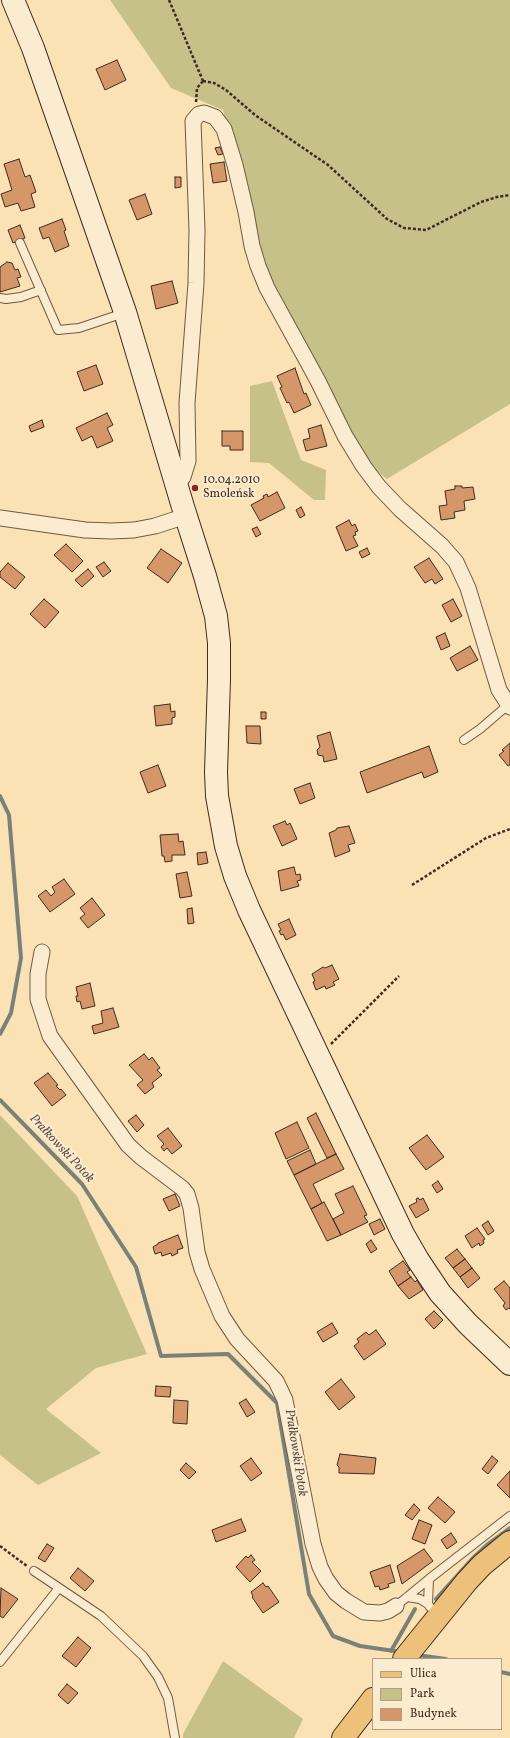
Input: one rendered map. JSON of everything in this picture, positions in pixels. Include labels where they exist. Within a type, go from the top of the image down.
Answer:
[{"type":"main road","points":[[405,1658],[431,1616],[482,1565],[510,1542]]},
{"type":"main road","points":[[347,1727],[372,1700]]},
{"type":"street","points":[[13,0],[34,48],[125,312],[216,616],[219,643],[216,772],[220,816],[226,846],[235,876],[249,910],[403,1234],[418,1260],[454,1309],[510,1364]]},
{"type":"street","points":[[177,485],[184,478],[188,461],[187,404],[196,283],[197,230],[193,121],[200,114],[210,114],[215,116],[224,129],[235,165],[252,246],[267,288],[318,381],[345,436],[364,467],[379,487],[400,509],[442,546],[456,562],[468,588],[499,690],[509,706]]},
{"type":"street","points":[[0,518],[85,530],[112,531],[134,530],[155,526],[186,516]]},
{"type":"street","points":[[42,952],[38,974],[38,999],[50,1036],[128,1144],[141,1157],[187,1194],[191,1208],[197,1252],[202,1270],[222,1316],[237,1338],[276,1381],[285,1400],[313,1544],[320,1567],[326,1579],[336,1593],[364,1612],[380,1614],[388,1611],[401,1601]]},
{"type":"lane","points":[[20,243],[58,330],[79,328],[125,312]]},
{"type":"lane","points":[[0,298],[6,299],[21,297],[41,290]]},
{"type":"lane","points":[[464,740],[509,706]]},
{"type":"lane","points":[[401,1601],[510,1516]]},
{"type":"lane","points":[[34,1571],[101,1616],[134,1646],[151,1666],[168,1698],[175,1738]]},
{"type":"lane","points":[[430,1579],[431,1616]]},
{"type":"lane","points":[[0,1662],[59,1588]]},
{"type":"lane","points":[[401,1601],[420,1599],[431,1616]]},
{"type":"path","points":[[169,0],[203,81]]},
{"type":"path","points":[[200,114],[195,101],[197,88],[203,81]]},
{"type":"path","points":[[203,81],[214,82],[226,90],[255,115],[328,165],[387,219],[404,228],[426,230],[481,202],[510,195]]},
{"type":"path","points":[[412,885],[486,838],[510,829]]},
{"type":"path","points":[[319,1057],[398,976]]},
{"type":"path","points":[[0,1546],[34,1571]]},
{"type":"green space","points":[[110,0],[510,0],[510,404],[387,479],[367,464],[260,261],[223,110],[171,88]]},
{"type":"green space","points":[[272,381],[301,460],[326,470],[325,500],[314,500],[269,463],[250,462],[250,386]]},
{"type":"green space","points":[[0,1115],[77,1196],[147,1354],[96,1368],[46,1409],[101,1453],[38,1485],[0,1455]]},
{"type":"green space","points":[[223,1661],[303,1719],[294,1738],[183,1738],[183,1734]]},
{"type":"building","points":[[117,60],[126,80],[105,90],[96,69]]},
{"type":"building","points":[[220,147],[223,154],[218,155],[215,148]]},
{"type":"building","points":[[19,159],[25,177],[30,175],[36,192],[31,194],[35,207],[21,211],[18,203],[5,207],[1,194],[12,190],[4,164]]},
{"type":"building","points":[[224,162],[227,181],[213,183],[210,164]]},
{"type":"building","points":[[175,177],[181,177],[181,187],[175,188]]},
{"type":"building","points":[[145,194],[152,214],[137,220],[129,200]]},
{"type":"building","points":[[62,219],[69,246],[55,252],[49,237],[43,239],[39,228]]},
{"type":"building","points":[[20,225],[25,238],[13,243],[8,230]]},
{"type":"building","points":[[7,262],[12,263],[15,270],[18,269],[21,277],[17,278],[20,286],[0,292],[0,267]]},
{"type":"building","points":[[172,281],[178,303],[156,309],[151,286]]},
{"type":"building","points":[[96,365],[103,384],[84,391],[77,372]]},
{"type":"building","points":[[295,368],[304,394],[306,393],[311,405],[294,413],[289,402],[287,403],[280,388],[282,387],[277,376]]},
{"type":"building","points":[[107,413],[113,425],[107,428],[113,441],[97,448],[92,436],[82,441],[76,428]]},
{"type":"building","points":[[42,420],[44,427],[31,432],[29,426]]},
{"type":"building","points":[[321,425],[327,446],[306,451],[303,440],[310,438],[308,429]]},
{"type":"building","points":[[222,431],[243,431],[243,450],[230,450],[230,446],[222,446]]},
{"type":"building","points":[[455,486],[462,486],[462,488],[473,487],[475,499],[464,501],[465,510],[454,512],[455,518],[441,520],[439,506],[447,505],[445,491],[455,489]]},
{"type":"building","points":[[277,492],[285,508],[260,521],[251,505],[264,498],[263,496],[267,494],[268,497]]},
{"type":"building","points":[[301,507],[305,515],[300,518],[296,510]]},
{"type":"building","points":[[349,520],[352,526],[355,524],[358,531],[355,532],[356,535],[353,536],[358,546],[346,551],[336,527]]},
{"type":"building","points":[[257,527],[261,534],[256,537],[252,529]]},
{"type":"building","points":[[66,544],[83,561],[72,572],[54,555]]},
{"type":"building","points":[[367,548],[370,554],[362,558],[359,552]]},
{"type":"building","points":[[161,549],[182,563],[168,583],[147,568]]},
{"type":"building","points":[[429,558],[443,579],[435,584],[432,579],[425,583],[414,567]]},
{"type":"building","points":[[104,562],[111,571],[103,577],[96,567]]},
{"type":"building","points":[[8,563],[25,577],[15,589],[0,577],[0,572]]},
{"type":"building","points":[[88,569],[94,576],[82,587],[75,580]]},
{"type":"building","points":[[44,599],[59,612],[45,628],[30,614]]},
{"type":"building","points":[[453,599],[462,616],[451,622],[442,605]]},
{"type":"building","points":[[445,633],[450,646],[441,650],[436,637]]},
{"type":"building","points":[[470,646],[478,660],[457,671],[450,658]]},
{"type":"building","points":[[170,704],[171,712],[175,711],[175,717],[172,718],[172,724],[156,726],[154,706]]},
{"type":"building","points":[[261,712],[266,712],[266,719],[261,719]]},
{"type":"building","points":[[246,726],[260,726],[261,744],[247,743]]},
{"type":"building","points":[[330,732],[337,759],[324,762],[323,756],[318,755],[317,750],[320,747],[317,736]]},
{"type":"building","points":[[510,743],[510,765],[508,766],[499,755]]},
{"type":"building","points":[[429,746],[438,772],[424,778],[422,772],[367,793],[360,772]]},
{"type":"building","points":[[158,765],[166,786],[148,793],[140,772]]},
{"type":"building","points":[[310,783],[315,798],[300,804],[294,789]]},
{"type":"building","points":[[285,821],[287,825],[290,823],[297,839],[282,846],[273,826]]},
{"type":"building","points":[[349,826],[355,843],[348,845],[350,851],[335,857],[329,833],[337,828]]},
{"type":"building","points":[[178,834],[179,842],[183,841],[185,855],[172,855],[172,861],[165,862],[164,856],[162,856],[160,835]]},
{"type":"building","points":[[206,852],[208,863],[198,865],[197,853]]},
{"type":"building","points":[[294,867],[296,875],[300,874],[301,880],[297,881],[299,886],[281,891],[278,871]]},
{"type":"building","points":[[187,872],[192,896],[180,898],[176,874]]},
{"type":"building","points":[[64,879],[75,894],[50,912],[38,896],[46,890],[51,896],[55,892],[52,887]]},
{"type":"building","points":[[92,898],[105,915],[88,928],[80,918],[85,914],[80,908]]},
{"type":"building","points":[[192,908],[194,923],[188,924],[187,909]]},
{"type":"building","points":[[289,919],[296,935],[286,940],[283,934],[281,935],[279,931],[281,930],[278,924]]},
{"type":"building","points":[[332,965],[339,979],[333,982],[335,985],[326,989],[325,986],[316,990],[313,982],[315,981],[312,974],[323,967],[325,968]]},
{"type":"building","points":[[90,983],[95,1006],[82,1009],[80,1001],[77,1002],[76,996],[78,996],[76,987]]},
{"type":"building","points":[[113,1008],[119,1027],[94,1034],[92,1026],[103,1023],[101,1011]]},
{"type":"building","points":[[144,1054],[149,1060],[152,1057],[160,1068],[157,1070],[162,1075],[152,1083],[154,1087],[145,1094],[137,1085],[143,1080],[129,1065]]},
{"type":"building","points":[[48,1073],[58,1085],[56,1086],[66,1095],[52,1106],[34,1083]]},
{"type":"building","points":[[316,1113],[336,1154],[327,1158],[307,1118]]},
{"type":"building","points":[[136,1115],[144,1125],[137,1132],[128,1121]]},
{"type":"building","points":[[297,1122],[309,1148],[286,1159],[275,1133]]},
{"type":"building","points":[[168,1128],[182,1146],[172,1154],[167,1148],[164,1151],[161,1147],[164,1144],[157,1136]]},
{"type":"building","points":[[427,1135],[444,1157],[426,1170],[409,1148]]},
{"type":"building","points":[[310,1150],[316,1164],[294,1175],[287,1161]]},
{"type":"building","points":[[336,1154],[344,1169],[313,1184],[322,1203],[311,1209],[294,1175]]},
{"type":"building","points":[[438,1181],[443,1189],[437,1193],[432,1185]]},
{"type":"building","points":[[353,1186],[367,1215],[364,1216],[368,1222],[341,1235],[333,1219],[344,1213],[335,1194]]},
{"type":"building","points":[[175,1194],[180,1206],[169,1211],[163,1199]]},
{"type":"building","points":[[418,1198],[420,1200],[423,1198],[429,1210],[416,1218],[409,1206],[417,1202],[416,1199]]},
{"type":"building","points":[[324,1202],[341,1235],[327,1241],[311,1209]]},
{"type":"building","points":[[380,1219],[385,1229],[374,1235],[369,1224]]},
{"type":"building","points":[[488,1221],[494,1231],[488,1235],[482,1225]]},
{"type":"building","points":[[477,1228],[485,1239],[483,1240],[484,1243],[480,1246],[479,1243],[472,1248],[465,1236]]},
{"type":"building","points":[[178,1235],[183,1248],[177,1250],[178,1253],[172,1256],[171,1253],[162,1256],[161,1252],[155,1254],[153,1247],[158,1243]]},
{"type":"building","points":[[371,1240],[377,1249],[371,1253],[366,1244]]},
{"type":"building","points":[[457,1249],[465,1259],[453,1268],[445,1258]]},
{"type":"building","points":[[465,1259],[472,1268],[460,1277],[453,1268]]},
{"type":"building","points":[[403,1261],[410,1270],[407,1272],[411,1277],[398,1286],[389,1271]]},
{"type":"building","points":[[472,1268],[480,1278],[468,1288],[460,1277]]},
{"type":"building","points":[[411,1277],[415,1282],[417,1280],[423,1290],[409,1299],[398,1286]]},
{"type":"building","points":[[504,1281],[510,1288],[510,1309],[509,1308],[506,1310],[503,1306],[505,1303],[494,1289]]},
{"type":"building","points":[[434,1311],[443,1320],[434,1329],[425,1319]]},
{"type":"building","points":[[332,1323],[338,1333],[323,1342],[317,1332]]},
{"type":"building","points":[[376,1330],[386,1344],[364,1360],[354,1346],[359,1342],[357,1339],[366,1332],[369,1335]]},
{"type":"building","points":[[341,1379],[355,1397],[339,1410],[325,1392]]},
{"type":"building","points":[[156,1386],[171,1387],[170,1397],[155,1396]]},
{"type":"building","points":[[246,1399],[255,1412],[247,1417],[239,1403]]},
{"type":"building","points":[[174,1400],[188,1401],[187,1424],[173,1423]]},
{"type":"building","points":[[340,1454],[376,1458],[374,1474],[339,1473],[339,1467],[337,1465]]},
{"type":"building","points":[[492,1456],[498,1461],[488,1474],[482,1469]]},
{"type":"building","points":[[251,1458],[262,1473],[251,1481],[240,1466]]},
{"type":"building","points":[[186,1463],[196,1472],[189,1479],[180,1470]]},
{"type":"building","points":[[510,1471],[510,1498],[497,1485]]},
{"type":"building","points":[[438,1497],[455,1512],[445,1523],[428,1508]]},
{"type":"building","points":[[414,1504],[420,1510],[412,1520],[405,1515]]},
{"type":"building","points":[[241,1519],[246,1531],[216,1542],[212,1530]]},
{"type":"building","points":[[419,1520],[432,1525],[425,1544],[412,1539]]},
{"type":"building","points":[[451,1533],[457,1542],[447,1549],[441,1540]]},
{"type":"building","points":[[47,1544],[54,1548],[45,1562],[38,1558]]},
{"type":"building","points":[[424,1549],[433,1561],[402,1584],[397,1566]]},
{"type":"building","points":[[251,1555],[255,1560],[252,1562],[261,1571],[250,1582],[236,1567],[246,1556],[248,1558]]},
{"type":"building","points":[[390,1565],[395,1582],[388,1584],[389,1587],[380,1590],[379,1586],[375,1587],[370,1572]]},
{"type":"building","points":[[78,1568],[94,1581],[85,1591],[70,1578]]},
{"type":"building","points":[[263,1583],[266,1587],[268,1586],[279,1602],[263,1613],[252,1597],[251,1592]]},
{"type":"building","points":[[1,1588],[18,1599],[3,1618],[0,1616]]},
{"type":"building","points":[[78,1637],[91,1648],[76,1667],[62,1656]]},
{"type":"building","points":[[67,1684],[78,1693],[68,1704],[58,1695]]},
{"type":"waterway","name":"Prałkowski Potok","points":[[0,796],[9,815],[21,958],[11,1013],[0,1034]]},
{"type":"waterway","name":"Prałkowski Potok","points":[[0,1100],[82,1184],[136,1267],[161,1356],[228,1354],[277,1403],[309,1594],[333,1636],[360,1646],[401,1652]]},
{"type":"waterway","points":[[436,1599],[473,1558],[488,1544],[510,1528]]},
{"type":"waterway","points":[[391,1651],[415,1609]]},
{"type":"waterway","name":"Prałkowski Potok","points":[[417,1655],[439,1658]]},
{"type":"waterway","name":"Prałkowski Potok","points":[[502,1672],[510,1674]]},
{"type":"place","name":"10.04.2010 Smoleńsk","points":[[195,488]]}]
